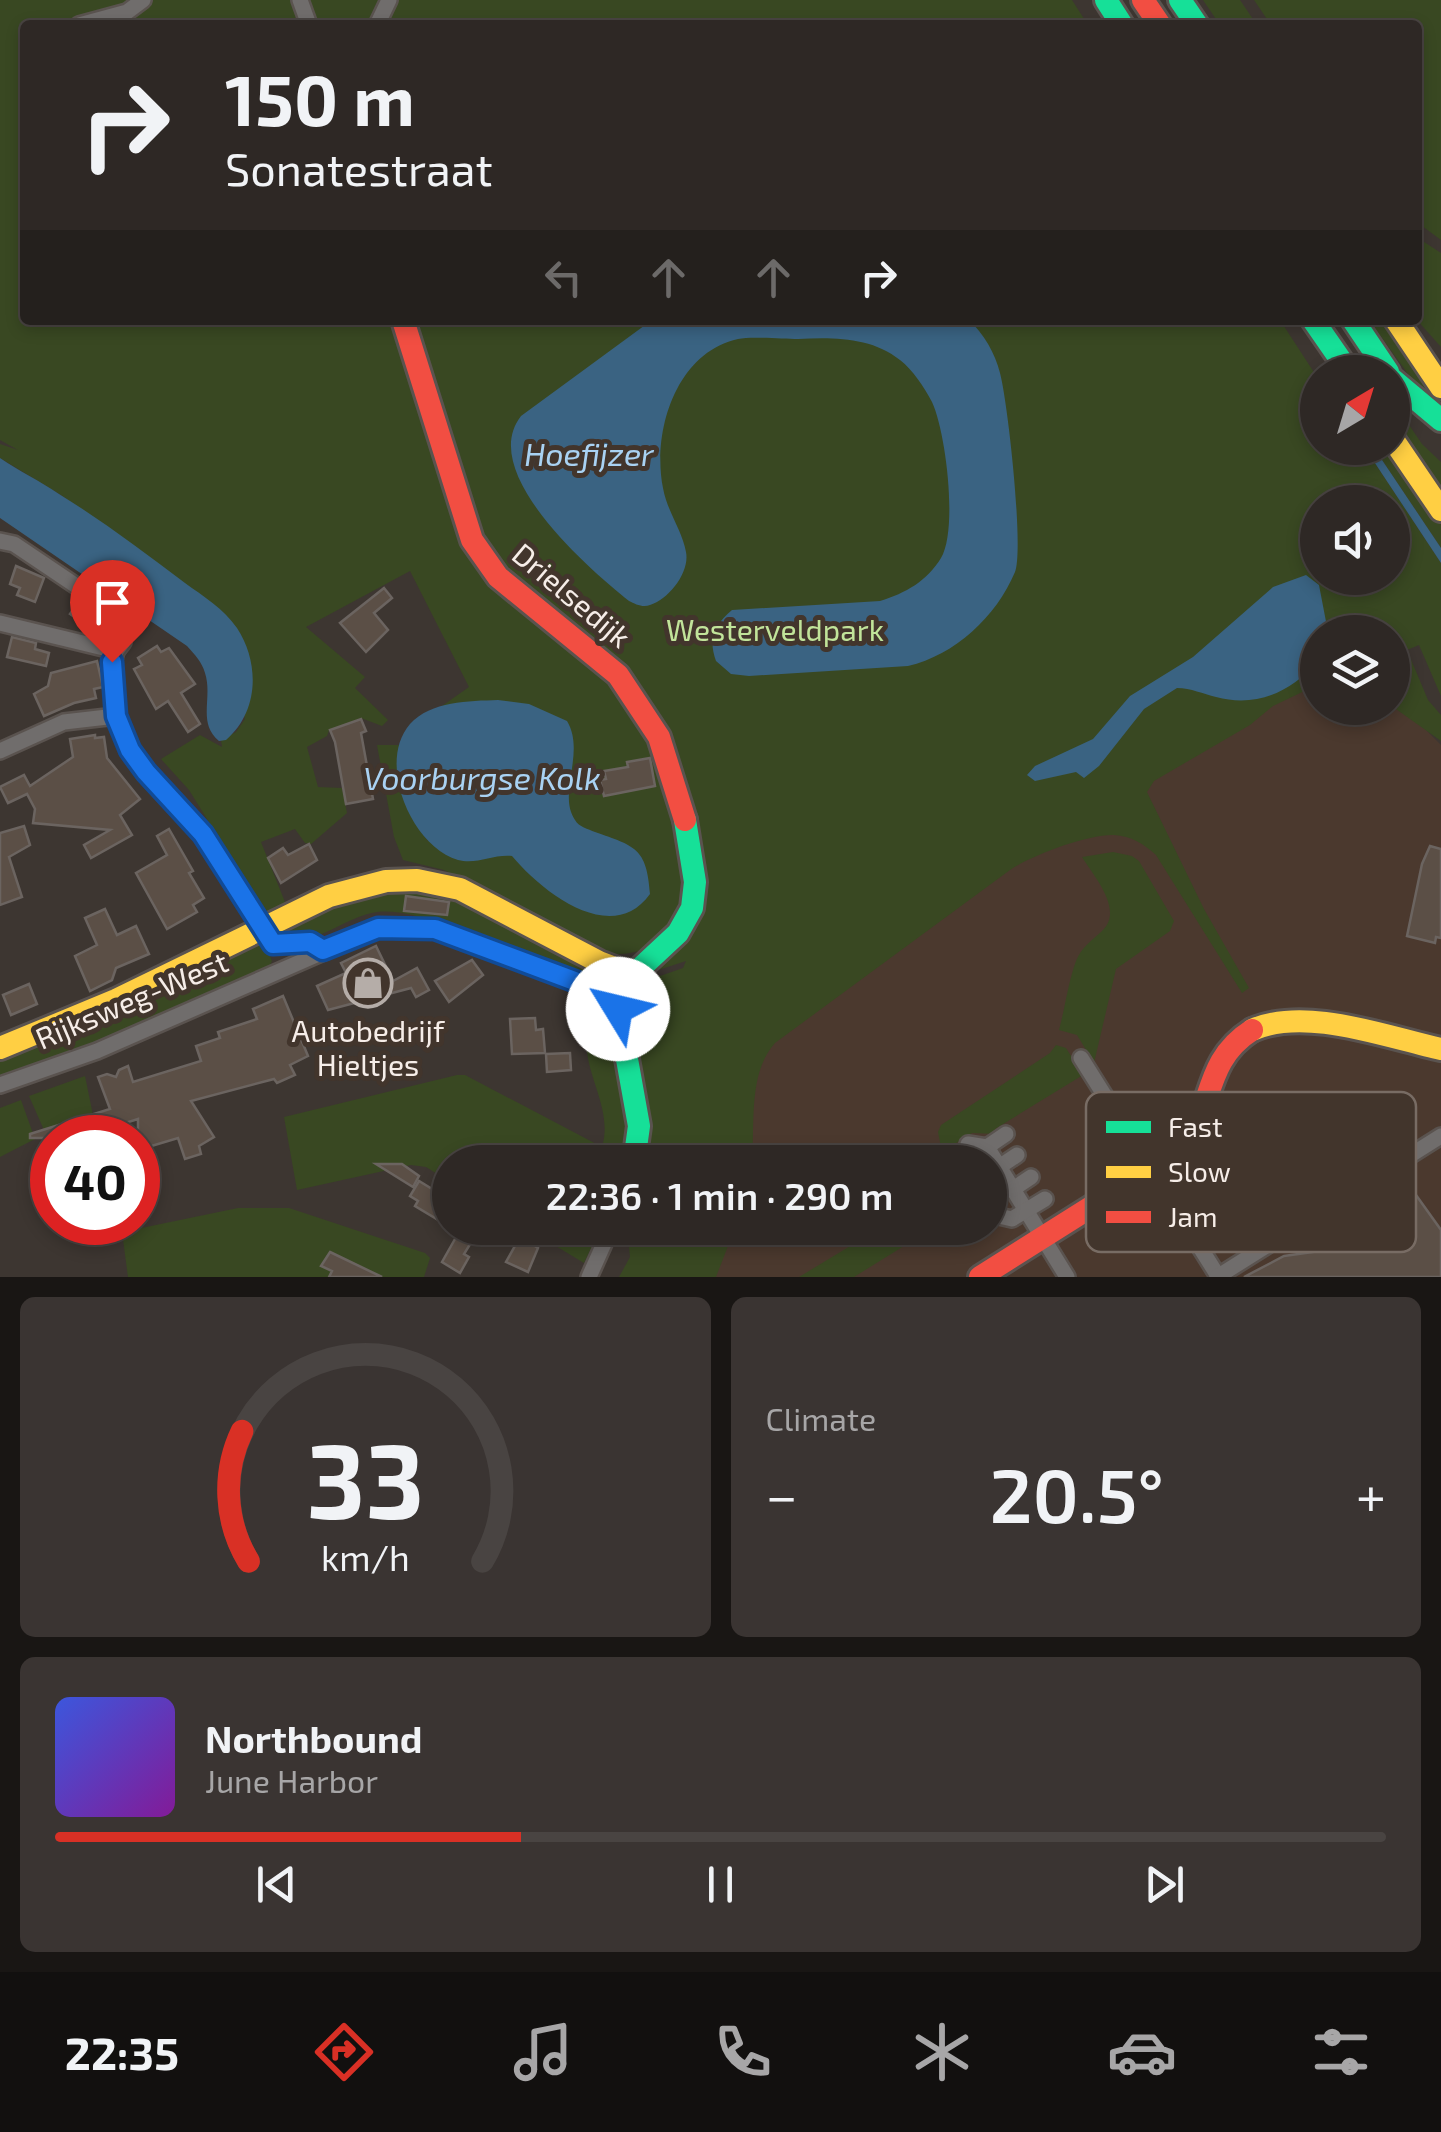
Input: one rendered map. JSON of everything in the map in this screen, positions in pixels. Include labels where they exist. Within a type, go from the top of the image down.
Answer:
[{"type":"street","points":[[97,20],[127,12],[143,0]]},
{"type":"street","name":"Drielsedijk","points":[[404,325],[463,520],[478,550],[498,578],[618,675],[659,737],[672,770],[689,840],[694,896],[684,924],[641,967],[620,998]]},
{"type":"street","points":[[1316,325],[1337,355]]},
{"type":"street","points":[[1356,325],[1377,355]]},
{"type":"street","points":[[1399,325],[1441,387]]},
{"type":"street","points":[[1413,346],[1441,363]]},
{"type":"street","points":[[1410,394],[1441,420]]},
{"type":"street","points":[[1410,464],[1441,510]]},
{"type":"street","points":[[0,541],[14,544],[118,614],[122,642],[112,662],[116,716],[130,750],[203,834],[284,966]]},
{"type":"street","points":[[0,623],[116,651]]},
{"type":"street","points":[[0,751],[64,722],[116,716]]},
{"type":"street","name":"Rijksweg-West","points":[[0,1048],[268,937],[352,888],[417,880],[460,889],[599,962],[641,967]]},
{"type":"street","name":"Rijksweg-West","points":[[0,1086],[96,1051],[378,928],[435,929],[620,998]]},
{"type":"street","name":"Rijksweg-West","points":[[268,937],[310,942],[323,950]]},
{"type":"street","points":[[620,998],[618,1023],[632,1078],[639,1126],[636,1145]]},
{"type":"street","points":[[1207,1092],[1214,1071],[1239,1039],[1263,1024],[1281,1019],[1304,1018],[1441,1049]]},
{"type":"street","points":[[1081,1058],[1102,1092]]},
{"type":"street","points":[[990,1145],[1006,1134]]},
{"type":"street","points":[[1416,1152],[1441,1136]]},
{"type":"street","points":[[968,1144],[974,1145]]},
{"type":"street","points":[[1007,1162],[1017,1155]]},
{"type":"street","points":[[1013,1188],[1031,1176]]},
{"type":"street","points":[[1007,1179],[1067,1277]]},
{"type":"street","points":[[1007,1218],[1012,1219],[1045,1198]]},
{"type":"street","points":[[980,1277],[1086,1212]]},
{"type":"street","points":[[589,1277],[603,1245]]},
{"type":"street","points":[[1203,1252],[1218,1276],[1256,1252]]},
{"type":"shaded area","points":[[1300,657],[1300,725],[1410,725],[1410,714],[1441,745],[1441,1277],[680,1277],[686,1245],[1007,1245],[1007,1145],[702,1145],[709,1015]]},
{"type":"green space","name":"Westerveldpark","points":[[0,0],[1072,0],[1085,20],[20,20],[20,325],[1283,325],[1303,355],[1300,465],[1376,465],[1389,485],[1300,485],[1300,595],[1410,595],[1410,516],[1441,563],[1441,696],[1419,645],[1410,649],[1410,615],[1300,615],[1300,693],[1154,781],[1147,792],[1204,909],[1249,988],[1242,993],[1156,855],[1137,841],[1120,836],[1075,842],[1010,870],[775,1043],[760,1069],[752,1145],[642,1145],[625,1012],[634,985],[683,968],[686,961],[643,975],[645,949],[620,954],[595,950],[444,870],[403,860],[394,837],[377,745],[399,745],[404,796],[428,841],[422,720],[469,687],[410,571],[306,627],[365,677],[355,688],[388,720],[382,726],[361,718],[329,730],[327,736],[307,747],[318,787],[342,788],[347,813],[311,844],[305,843],[295,829],[261,842],[287,907],[266,914],[189,790],[161,759],[200,735],[222,747],[221,740],[236,732],[245,719],[218,608],[61,495],[0,458],[0,444],[18,450],[0,440]]},
{"type":"green space","points":[[1203,0],[1240,0],[1254,20],[1217,20]]},
{"type":"green space","points":[[1254,0],[1441,0],[1441,240],[1422,226],[1422,20],[1268,20]]},
{"type":"green space","points":[[1422,241],[1441,253],[1441,347],[1421,325]]},
{"type":"green space","points":[[1373,325],[1388,325],[1407,355],[1394,355]]},
{"type":"green space","points":[[1410,359],[1439,405],[1410,377]]},
{"type":"green space","points":[[1410,426],[1441,462],[1441,494],[1410,448]]},
{"type":"green space","points":[[1385,465],[1400,465],[1441,525],[1441,548],[1410,502],[1410,485],[1399,485]]},
{"type":"green space","name":"Westerveldpark","points":[[1410,657],[1428,700],[1441,715],[1441,741],[1410,719]]},
{"type":"green space","points":[[1113,852],[1139,861],[1174,921],[1170,931],[1116,969],[1094,1063],[1077,1035],[1059,1030],[1076,961],[1083,948],[1108,924],[1110,914],[1105,894],[1082,857]]},
{"type":"green space","points":[[387,890],[459,899],[602,975],[602,982],[531,961],[434,921],[394,912],[364,915],[301,940],[275,935],[335,905]]},
{"type":"green space","points":[[257,941],[266,946],[272,961],[269,967],[104,1040],[0,1079],[0,1058],[100,1019]]},
{"type":"green space","points":[[593,1004],[609,1011],[631,1122],[629,1145],[602,1145],[603,1111],[589,1064],[587,1040]]},
{"type":"green space","points":[[1056,1045],[1066,1048],[1083,1075],[995,1129],[997,1134],[972,1133],[953,1145],[941,1145],[941,1125],[1050,1053]]},
{"type":"green space","points":[[465,1075],[598,1145],[432,1145],[432,1171],[411,1165],[297,1190],[284,1117]]},
{"type":"green space","points":[[85,1076],[93,1115],[37,1115],[29,1096]]},
{"type":"green space","points":[[21,1100],[30,1125],[30,1142],[0,1157],[0,1108]]},
{"type":"green space","points":[[238,1208],[289,1208],[425,1253],[430,1258],[424,1277],[128,1277],[124,1245],[160,1245],[160,1224]]},
{"type":"green space","points":[[554,1245],[593,1245],[584,1263]]},
{"type":"green space","points":[[629,1245],[728,1245],[716,1277],[619,1277],[630,1257]]},
{"type":"green space","points":[[852,1245],[906,1245],[854,1277],[799,1277]]},
{"type":"water","name":"Hoefijzer","points":[[645,325],[974,325],[995,358],[1003,389],[1016,507],[1015,572],[997,604],[972,632],[925,661],[908,666],[731,674],[716,661],[713,646],[714,633],[732,610],[880,601],[915,585],[941,558],[949,526],[948,481],[937,416],[918,379],[889,352],[851,340],[744,338],[716,347],[698,360],[673,398],[661,443],[663,488],[686,552],[685,568],[664,597],[642,606],[629,601],[589,566],[544,518],[525,491],[514,464],[511,439],[521,416]]},
{"type":"water","points":[[0,458],[107,526],[232,621],[250,656],[252,687],[245,716],[226,740],[219,741],[212,734],[207,718],[205,673],[187,646],[0,518]]},
{"type":"water","points":[[1376,465],[1385,465],[1399,485],[1389,485]]},
{"type":"water","points":[[1410,502],[1441,548],[1441,563],[1410,516]]},
{"type":"water","points":[[1300,577],[1300,595],[1321,595],[1325,615],[1300,615],[1300,679],[1296,682],[1272,695],[1245,700],[1177,688],[1144,709],[1099,766],[1084,778],[1076,772],[1035,781],[1027,775],[1035,766],[1093,739],[1130,696],[1193,657],[1273,587]]},
{"type":"water","name":"Voorburgse Kolk","points":[[498,700],[529,704],[567,721],[574,746],[570,809],[581,826],[629,846],[642,858],[650,894],[634,909],[617,915],[598,915],[578,908],[541,885],[512,856],[458,860],[441,852],[414,822],[398,781],[397,760],[400,741],[410,724],[439,707]]},
{"type":"building","points":[[16,566],[44,578],[35,602],[17,595],[20,588],[10,584]]},
{"type":"building","points":[[384,588],[392,598],[374,613],[388,630],[366,652],[340,623]]},
{"type":"building","points":[[79,601],[104,618],[95,631],[70,614]]},
{"type":"building","points":[[12,637],[36,643],[35,649],[49,653],[46,666],[7,657]]},
{"type":"building","points":[[157,646],[161,652],[169,648],[195,684],[181,693],[200,724],[188,732],[168,701],[156,709],[134,669],[142,665],[138,658]]},
{"type":"building","points":[[97,661],[103,687],[94,689],[96,698],[44,716],[34,694],[48,686],[51,673]]},
{"type":"building","points":[[361,719],[366,731],[361,733],[373,799],[346,804],[330,730]]},
{"type":"building","points":[[104,737],[107,758],[140,799],[120,815],[132,835],[91,858],[84,845],[110,830],[33,823],[35,809],[27,794],[8,803],[0,787],[24,775],[30,786],[73,757],[70,739]]},
{"type":"building","points":[[650,758],[655,786],[604,796],[600,780],[606,779],[604,771]]},
{"type":"building","points":[[24,826],[30,845],[9,857],[22,897],[0,905],[0,833]]},
{"type":"building","points":[[169,829],[204,898],[193,905],[197,912],[167,929],[136,873],[167,855],[157,836]]},
{"type":"building","points":[[309,844],[317,860],[281,883],[268,858],[283,848],[288,855]]},
{"type":"building","points":[[1430,846],[1441,849],[1441,938],[1436,937],[1435,943],[1407,936],[1422,864]]},
{"type":"building","points":[[406,896],[449,902],[447,915],[404,911]]},
{"type":"building","points":[[105,909],[117,935],[136,926],[149,954],[116,968],[112,980],[90,991],[75,956],[97,945],[85,918]]},
{"type":"building","points":[[376,946],[393,981],[417,968],[429,990],[416,997],[411,988],[328,1010],[317,986],[346,973],[341,963]]},
{"type":"building","points":[[472,960],[483,975],[449,1002],[435,981]]},
{"type":"building","points":[[29,984],[37,1004],[11,1015],[3,995]]},
{"type":"building","points":[[283,996],[308,1056],[290,1065],[295,1075],[277,1083],[274,1079],[191,1101],[214,1137],[199,1146],[201,1154],[185,1159],[178,1138],[160,1143],[160,1115],[91,1115],[110,1109],[98,1077],[116,1077],[119,1070],[128,1066],[133,1082],[201,1061],[196,1046],[220,1038],[218,1032],[257,1019],[253,1009]]},
{"type":"building","points":[[535,1018],[536,1030],[543,1029],[545,1053],[512,1054],[510,1019]]},
{"type":"building","points":[[570,1053],[571,1070],[547,1072],[546,1054]]},
{"type":"building","points":[[376,1164],[402,1164],[419,1176],[413,1187]]},
{"type":"building","points":[[419,1181],[432,1189],[432,1216],[415,1206],[418,1201],[410,1196]]},
{"type":"building","points":[[1416,1195],[1441,1230],[1441,1277],[1244,1277],[1284,1256],[1313,1252],[1416,1252]]},
{"type":"building","points":[[452,1245],[470,1245],[464,1254],[469,1257],[460,1273],[442,1262]]},
{"type":"building","points":[[516,1245],[538,1248],[528,1272],[506,1262]]},
{"type":"building","points":[[330,1252],[382,1277],[329,1277],[332,1271],[321,1266]]},
{"type":"traffic: fast","points":[[1106,0],[1119,20]]},
{"type":"traffic: fast","points":[[1180,0],[1194,20]]},
{"type":"traffic: fast","points":[[1316,325],[1337,355]]},
{"type":"traffic: fast","points":[[1356,325],[1377,355]]},
{"type":"traffic: fast","points":[[1410,394],[1441,420]]},
{"type":"traffic: fast","points":[[636,1145],[639,1126],[618,1009],[633,975],[678,933],[692,908],[695,882],[685,820]]},
{"type":"traffic: slow","points":[[1399,325],[1441,387]]},
{"type":"traffic: slow","points":[[1410,464],[1441,510]]},
{"type":"traffic: slow","points":[[0,1048],[116,1000],[329,896],[386,881],[417,880],[460,889],[599,962],[633,975]]},
{"type":"traffic: slow","points":[[1252,1030],[1273,1023],[1321,1022],[1441,1049]]},
{"type":"traffic: jam","points":[[1143,0],[1157,20]]},
{"type":"traffic: jam","points":[[405,325],[472,540],[498,577],[618,675],[659,737],[685,820]]},
{"type":"traffic: jam","points":[[1209,1092],[1225,1056],[1252,1030]]},
{"type":"traffic: jam","points":[[980,1277],[1086,1210]]},
{"type":"place","name":"Autobedrijf Hieltjes","points":[[368,983]]},
{"type":"route","points":[[112,662],[116,716],[130,750],[203,834],[273,944],[310,942],[323,950],[378,928],[435,929],[620,998],[618,1009]]}]
